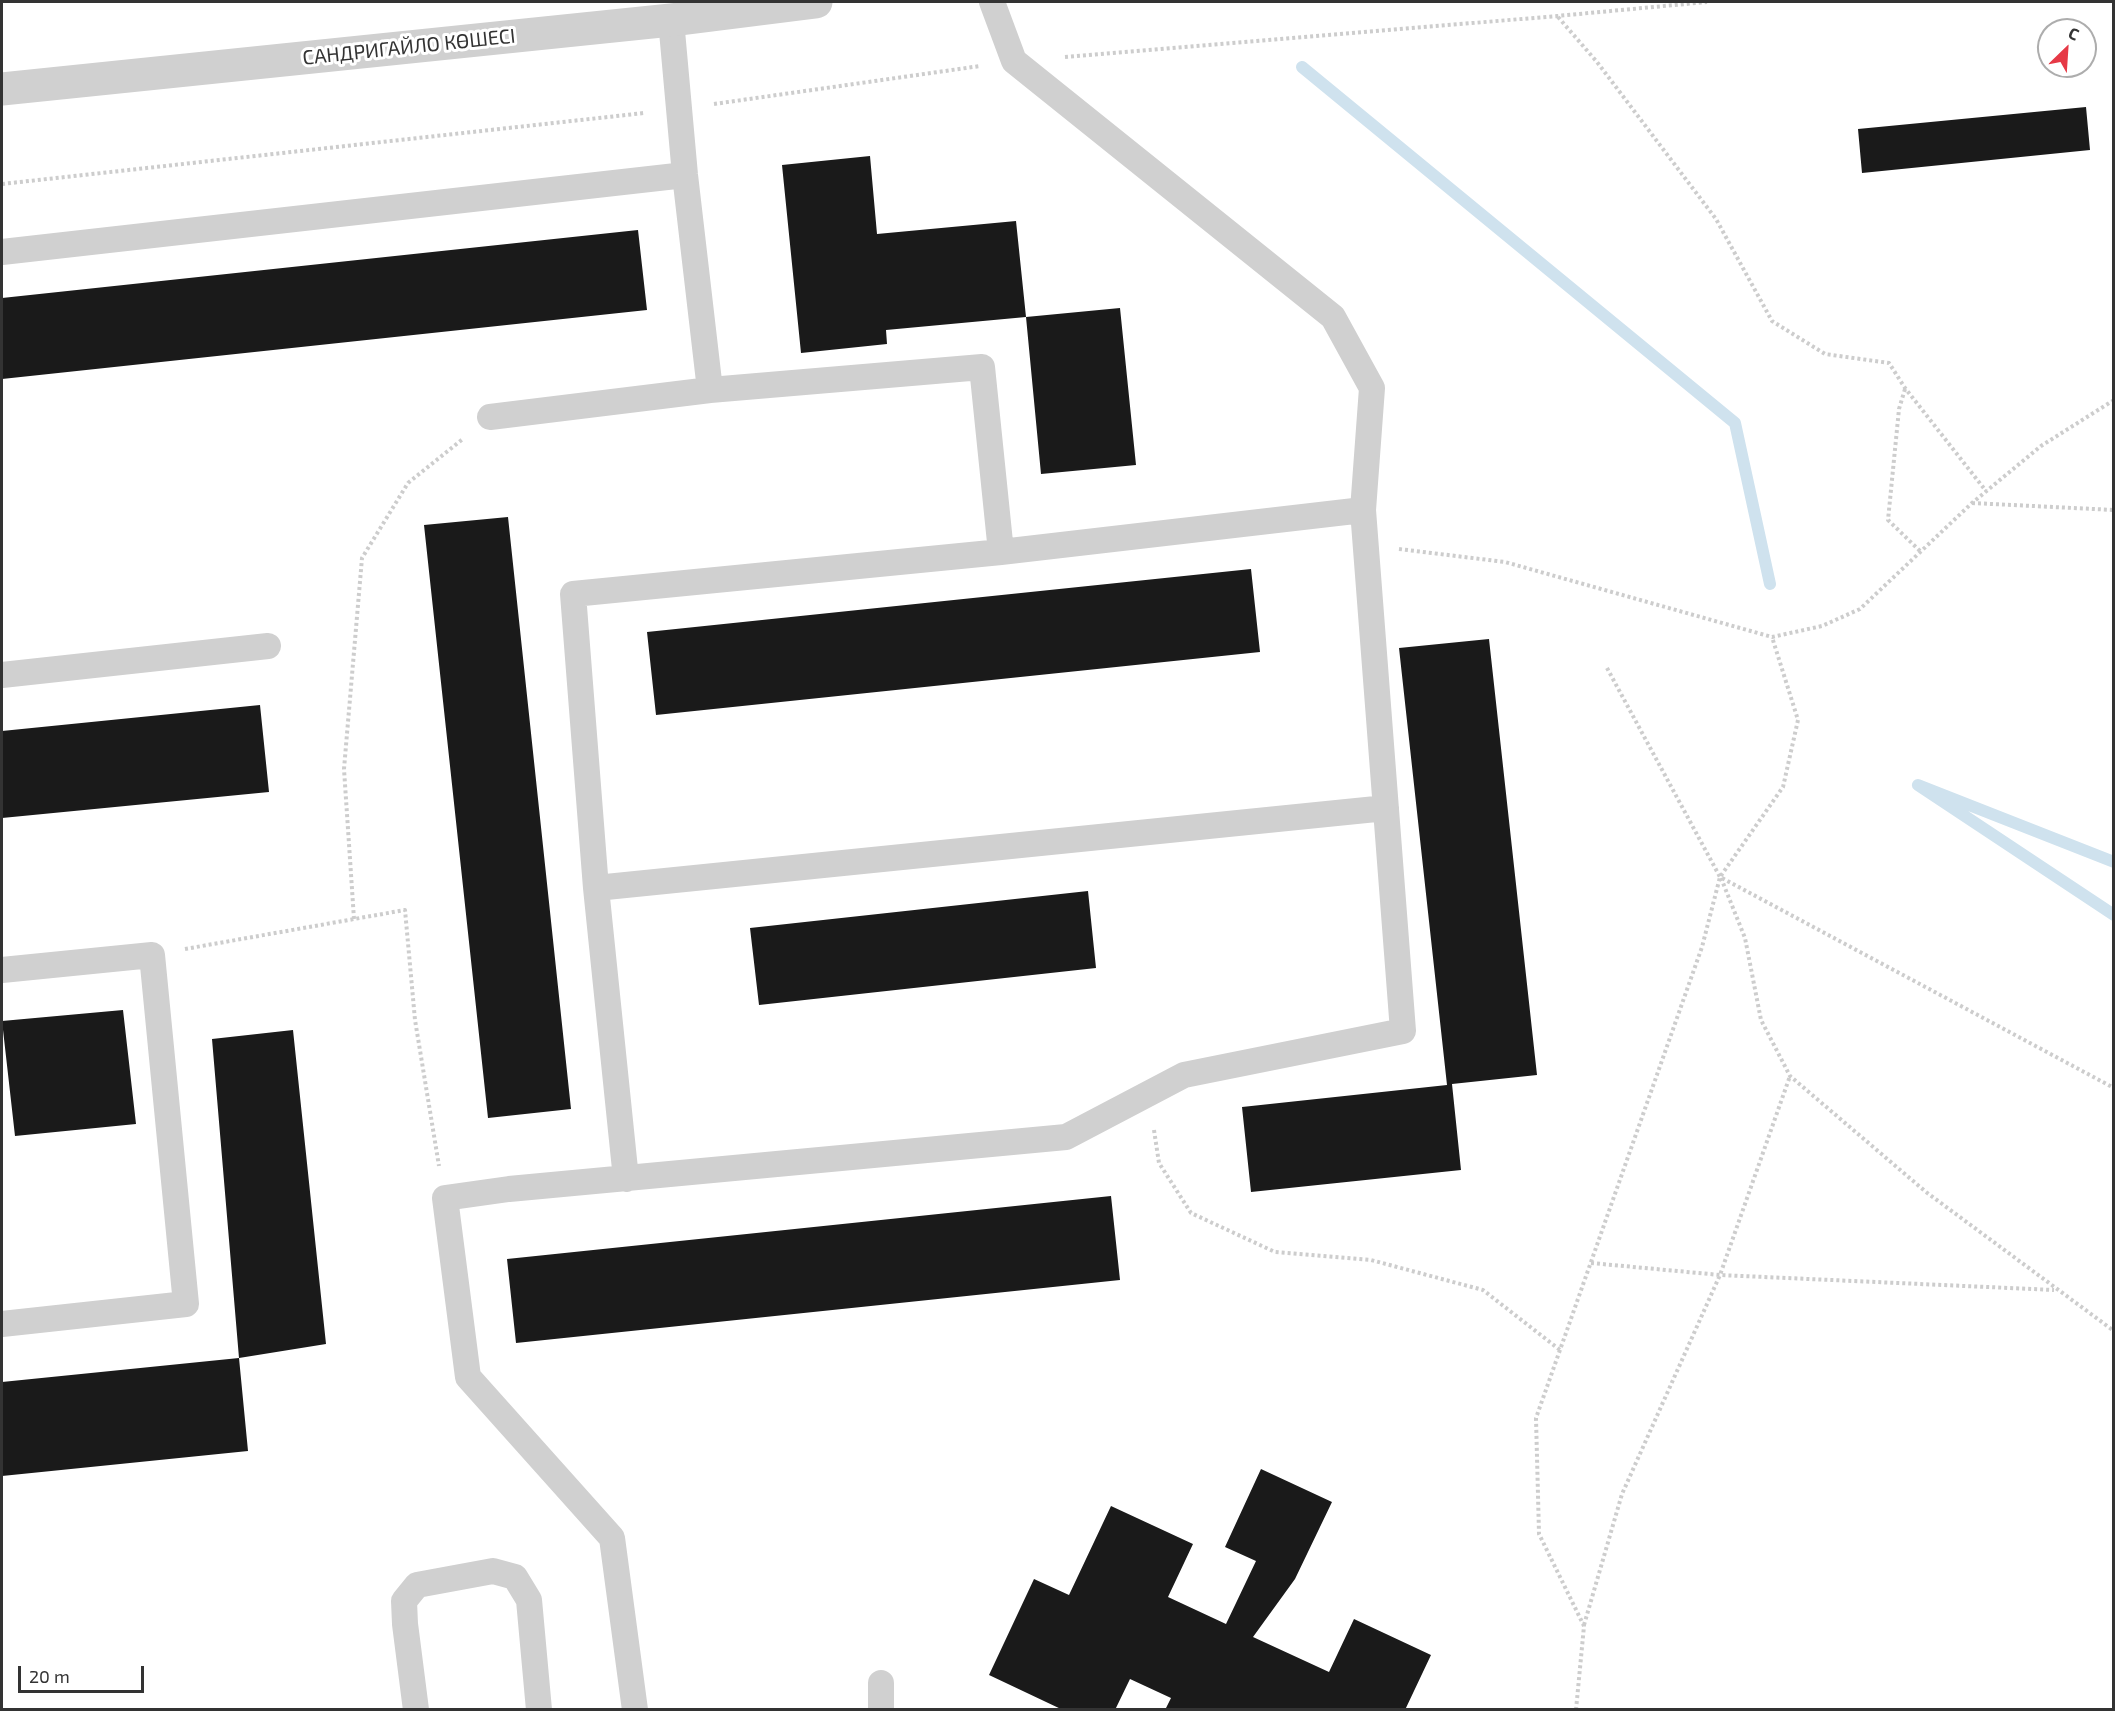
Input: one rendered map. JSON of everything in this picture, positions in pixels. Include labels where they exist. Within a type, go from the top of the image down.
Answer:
[{"type":"street","name":"САНДРИГАЙЛО КӨШЕСІ","points":[[2,89],[671,20],[816,2]]},
{"type":"lane","points":[[635,1710],[612,1538],[468,1377],[445,1198],[1066,1137],[1184,1075],[1403,1031],[1364,510],[1371,388],[1333,317],[1014,61],[992,2]]},
{"type":"lane","points":[[671,20],[685,175],[710,390]]},
{"type":"lane","points":[[2,252],[685,175]]},
{"type":"lane","points":[[490,417],[710,390],[982,367],[1001,552]]},
{"type":"lane","points":[[626,1179],[596,888],[573,594],[1001,552],[1364,510]]},
{"type":"lane","points":[[2,675],[268,646]]},
{"type":"lane","points":[[596,888],[1386,808]]},
{"type":"lane","points":[[2,970],[152,955],[186,1304],[2,1324]]},
{"type":"lane","points":[[416,1710],[404,1601],[417,1584],[493,1571],[515,1577],[529,1600],[539,1710]]},
{"type":"lane","points":[[881,1683],[881,1710]]},
{"type":"path","points":[[2,184],[679,109],[1014,61],[1707,2]]},
{"type":"path","points":[[1557,16],[1597,62],[1716,219],[1772,321],[1825,354],[1889,363],[1905,388],[1986,490]]},
{"type":"path","points":[[1905,388],[1899,410],[1888,520],[1920,551]]},
{"type":"path","points":[[1366,545],[1505,562],[1772,637],[1822,626],[1860,609],[1986,490],[2041,446],[2114,400]]},
{"type":"path","points":[[354,919],[344,769],[362,558],[408,483],[490,417]]},
{"type":"path","points":[[1972,503],[2114,510]]},
{"type":"path","points":[[1584,1626],[1539,1534],[1536,1418],[1702,947],[1720,877],[1783,787],[1798,720],[1772,637]]},
{"type":"path","points":[[1607,668],[1720,877],[1745,938],[1761,1020],[1790,1076],[1926,1192],[2114,1331]]},
{"type":"path","points":[[1720,877],[2114,1088]]},
{"type":"path","points":[[152,955],[405,910],[415,1020],[445,1198]]},
{"type":"path","points":[[1576,1710],[1584,1626],[1622,1494],[1720,1275],[1790,1076]]},
{"type":"path","points":[[1149,1094],[1159,1163],[1191,1213],[1275,1252],[1371,1260],[1483,1290],[1560,1350]]},
{"type":"path","points":[[1591,1263],[1720,1275],[2056,1290]]},
{"type":"building","points":[[2086,107],[2090,150],[1862,173],[1858,129]]},
{"type":"building","points":[[870,156],[877,234],[1016,221],[1026,317],[886,330],[887,344],[801,353],[782,165]]},
{"type":"building","points":[[638,230],[647,310],[2,379],[2,298]]},
{"type":"building","points":[[1120,308],[1136,465],[1041,474],[1026,317]]},
{"type":"building","points":[[508,517],[571,1109],[488,1118],[424,525]]},
{"type":"building","points":[[1251,569],[1260,652],[656,715],[647,632]]},
{"type":"building","points":[[1489,639],[1537,1075],[1452,1084],[1461,1170],[1251,1192],[1242,1107],[1447,1085],[1399,648]]},
{"type":"building","points":[[260,705],[269,792],[2,818],[2,731]]},
{"type":"building","points":[[1088,891],[1096,968],[759,1005],[750,928]]},
{"type":"building","points":[[123,1010],[136,1124],[15,1136],[2,1021]]},
{"type":"building","points":[[293,1030],[326,1344],[239,1358],[212,1039]]},
{"type":"building","points":[[1111,1196],[1120,1280],[516,1343],[507,1259]]},
{"type":"building","points":[[239,1358],[248,1451],[2,1476],[2,1382]]},
{"type":"building","points":[[1261,1469],[1332,1502],[1295,1579],[1253,1637],[1329,1672],[1354,1619],[1431,1655],[1405,1710],[1165,1710],[1171,1698],[1130,1679],[1115,1710],[1063,1710],[989,1675],[1034,1579],[1069,1595],[1111,1506],[1193,1544],[1168,1597],[1226,1624],[1256,1561],[1225,1547]]},
{"type":"waterway","points":[[1302,67],[1735,423],[1770,584]]},
{"type":"waterway","points":[[2114,862],[1918,785],[2114,915]]}]
